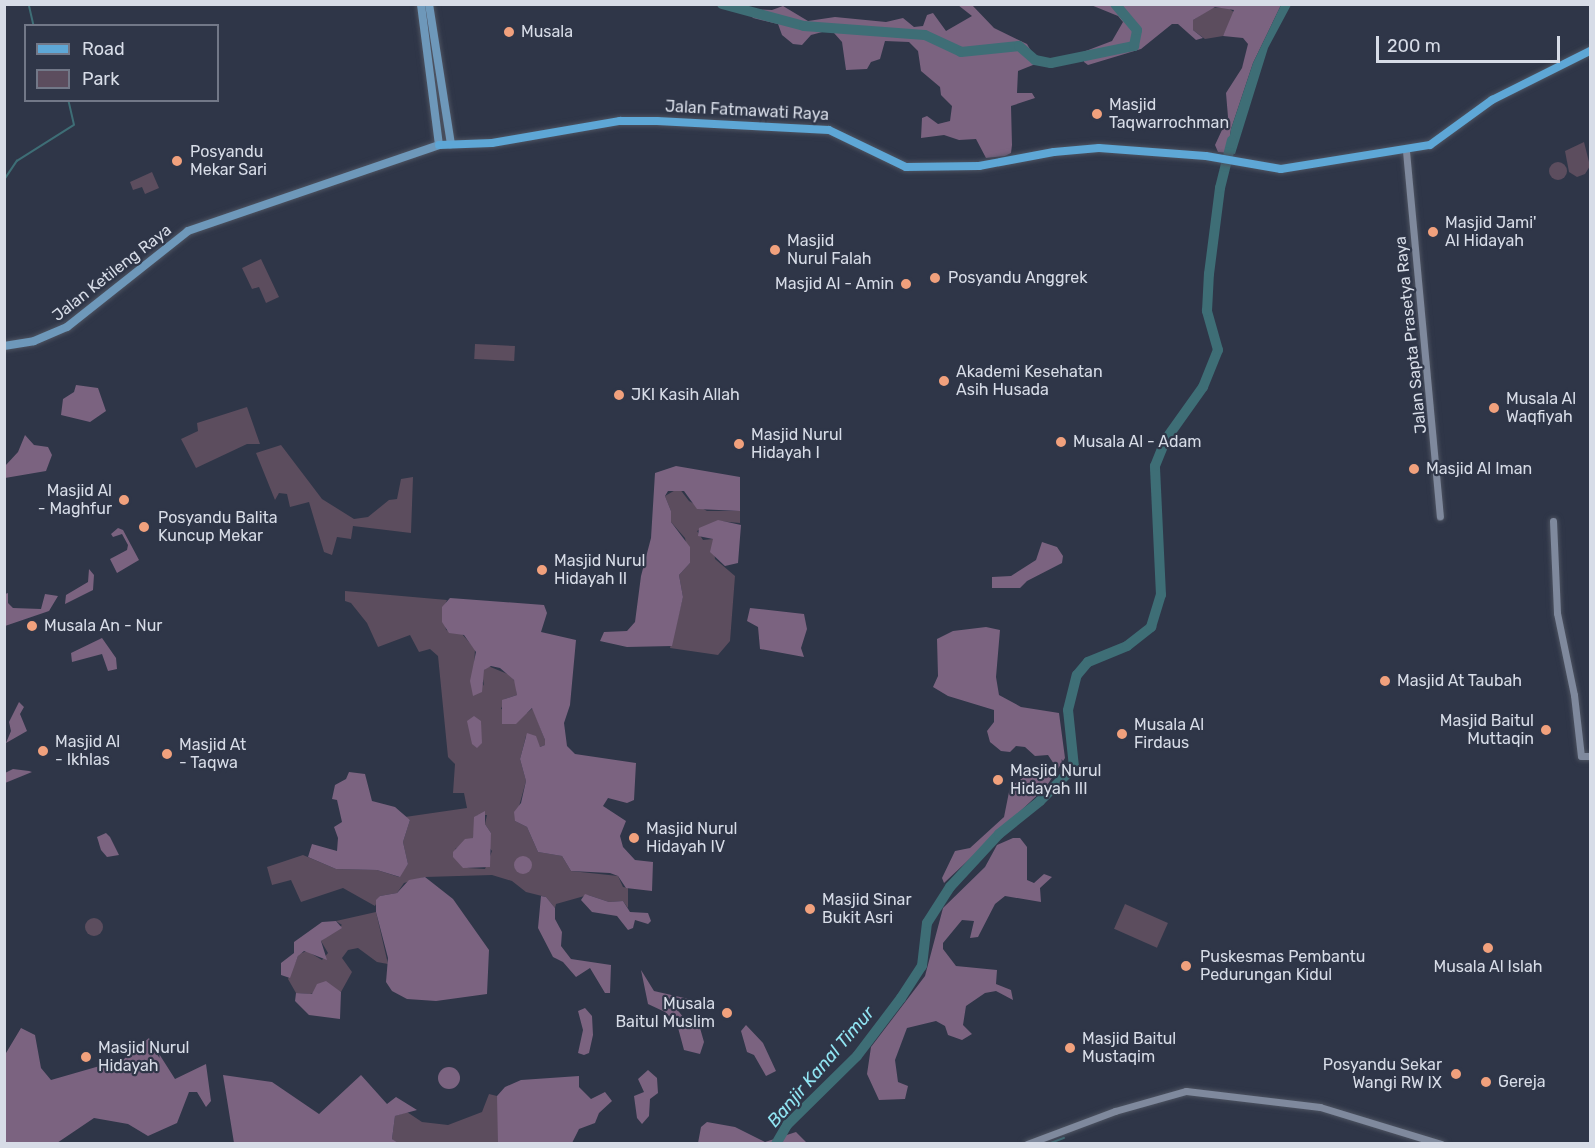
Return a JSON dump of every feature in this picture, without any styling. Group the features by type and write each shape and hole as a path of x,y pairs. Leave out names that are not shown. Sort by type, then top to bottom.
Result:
{"main road":[{"path":"421,4 428,24 437,82 451,144"},
{"path":"428,24 429,4"},
{"name":"Jalan Fatmawati Raya","path":"439,145 492,143 620,121 829,130 897,165 917,168 980,166 1076,149 1125,148 1206,156 1281,169 1406,151 1438,141 1492,100 1590,51"},
{"path":"437,82 439,145"},
{"name":"Jalan Ketileng Raya","path":"4,346 34,341 67,327 188,231 439,145"}],"street":[{"name":"Jalan Sapta Prasetya Raya","path":"1406,151 1440,516"},
{"path":"1553,521 1557,608 1574,695 1581,756 1590,756"},
{"path":"1026,1143 1115,1111 1186,1091 1320,1107 1441,1143"}],"green space":[{"path":"1227,7 1235,13 1223,36 1205,39 1193,30 1193,20 1211,8"},
{"path":"1584,142 1590,166 1585,174 1577,177 1569,172 1565,151"},
{"path":"1558,162 1564,165 1567,171 1564,177 1558,180 1552,177 1549,171 1552,165"},
{"path":"152,172 159,188 145,194 142,187 133,190 130,182"},
{"path":"261,259 279,297 266,303 259,287 252,289 242,268"},
{"path":"475,344 515,346 514,361 474,359"},
{"path":"247,407 260,444 247,444 196,468 181,439 198,431 197,423"},
{"path":"281,445 322,499 354,519 368,517 389,500 397,499 401,479 413,477 411,533 353,526 351,539 337,537 332,555 324,552 309,502 290,507 287,494 279,493 275,500 256,453"},
{"path":"679,488 689,501 707,511 740,511 740,523 718,521 697,531 703,540 713,539 715,559 735,576 730,641 718,655 670,648 683,597 679,575 690,563 685,538 671,522 671,511 665,496"},
{"path":"345,591 447,600 443,609 446,630 462,634 475,649 474,669 484,686 482,672 488,666 510,675 516,683 517,695 505,699 501,709 527,713 533,708 545,740 545,745 540,747 526,736 520,759 526,781 515,821 527,827 538,852 562,856 571,871 618,876 623,887 628,888 628,908 623,901 609,902 588,895 556,904 555,908 546,897 526,892 512,881 492,875 425,877 404,883 397,893 380,896 375,906 343,888 301,902 291,880 272,885 267,867 303,855 336,869 377,870 399,877 408,864 403,842 410,820 405,817 467,808 464,793 453,793 455,764 448,757 438,656 430,649 419,652 410,635 378,647 367,623 351,603 345,601","holes":["477,815 487,815 485,824 491,833 488,846 492,851 485,869 468,868 455,849 473,838"]},
{"path":"1125,904 1168,923 1157,948 1114,929"},
{"path":"376,912 388,964 377,962 358,948 348,950 342,958 352,972 341,992 331,988 310,994 296,993 288,979 299,954 307,951 322,960 328,953 321,941 342,925 336,921"},
{"path":"94,918 100,921 103,927 100,933 94,936 88,933 85,927 88,921"},
{"path":"489,1094 497,1096 499,1102 498,1143 398,1144 392,1139 395,1116 407,1112 422,1122 448,1125 482,1112"}],"shaded area":[{"path":"958,5 972,5 994,28 1027,44 1038,63 1018,71 1017,93 1032,93 1035,98 1011,106 1012,145 1011,153 1005,156 986,158 976,139 959,140 944,135 921,138 922,118 927,116 938,124 950,121 952,106 941,95 940,87 921,71 918,51 909,42 885,41 880,59 871,62 867,69 846,70 842,42 834,33 826,31 811,35 802,45 793,44 782,35 778,24 753,18 747,9 772,10 783,6 808,21 835,17 886,22 903,18 914,27 923,26 927,15 933,13 946,31 972,16"},
{"path":"1091,5 1281,5 1253,63 1231,129 1227,153 1218,152 1215,145 1228,117 1226,93 1242,68 1248,44 1243,38 1223,36 1234,10 1215,7 1193,20 1193,30 1203,38 1196,40 1178,24 1172,24 1141,49 1088,65 1084,62 1083,52 1112,41 1123,22 1118,16"},
{"path":"1281,5 1291,5 1268,48 1235,154 1227,153 1231,129 1253,63"},
{"path":"76,385 98,388 106,411 90,422 61,415 63,399 74,392"},
{"path":"25,435 34,445 48,447 52,455 46,471 5,478 5,466 18,452"},
{"path":"676,466 740,477 740,511 697,509 684,491 668,491 665,496 671,511 671,522 690,547 690,563 679,575 683,597 672,646 627,647 600,641 604,632 627,631 635,622 641,576 651,538 655,473"},
{"path":"718,520 741,525 738,563 725,566 710,552 713,539 698,536 699,528"},
{"path":"118,528 123,530 139,560 117,573 110,559 127,550 128,545 122,534 113,537 111,534"},
{"path":"1042,542 1057,547 1063,556 1062,563 1027,581 1020,588 992,588 992,577 1011,576 1036,560"},
{"path":"89,569 94,575 93,590 65,604 66,595 88,582"},
{"path":"8,593 8,603 13,608 41,609 45,594 58,596 49,611 5,626 5,594"},
{"path":"450,598 544,605 547,613 541,632 576,640 570,705 564,723 567,746 575,754 636,763 634,800 627,803 608,798 603,806 626,821 620,836 623,847 635,860 653,862 652,891 626,888 618,876 610,873 571,871 562,856 538,852 527,827 515,821 514,812 521,803 526,781 520,759 527,733 536,736 540,747 545,745 545,740 532,708 516,724 502,724 502,700 517,695 514,680 500,668 491,666 484,670 482,692 473,696 470,681 476,652 464,635 449,633 442,622 442,607"},
{"path":"750,608 804,614 807,629 801,648 804,657 760,649 758,627 747,621"},
{"path":"986,627 1000,630 996,677 999,695 1021,707 1059,713 1065,758 1046,787 944,883 942,878 955,851 970,848 1004,817 1010,787 1034,770 1050,770 1054,764 1048,755 1035,756 1025,747 1016,746 1010,752 1001,751 990,742 987,731 994,722 994,710 948,696 933,687 938,676 937,639 953,631"},
{"path":"102,638 116,658 117,669 108,671 102,654 72,662 71,653"},
{"path":"19,702 24,707 20,714 27,731 6,743 11,731 9,722"},
{"path":"474,716 481,721 482,743 477,748 472,744 467,721"},
{"path":"13,769 32,772 5,783 5,773"},
{"path":"349,772 365,774 372,801 395,807 410,820 403,842 408,864 400,877 377,870 336,869 308,857 312,844 337,851 338,838 334,827 342,822 337,800 332,799 335,785 346,779"},
{"path":"485,811 485,824 491,833 490,867 463,868 453,857 453,852 465,839 473,838 474,817"},
{"path":"106,833 119,855 107,857 101,850 97,837"},
{"path":"1013,838 1020,838 1027,847 1027,880 1034,883 1044,874 1052,877 1040,888 1041,902 1005,896 995,904 978,937 970,938 974,921 962,920 943,943 943,949 956,966 997,970 996,984 1011,990 1013,1000 996,991 985,993 966,1006 963,1025 972,1034 962,1040 948,1035 945,1026 936,1021 907,1028 895,1060 898,1082 908,1086 905,1099 879,1100 867,1074 871,1047 925,976 943,908 985,867 997,845"},
{"path":"523,856 529,859 532,865 529,871 523,874 517,871 514,865 517,859"},
{"path":"425,877 453,899 489,950 487,994 436,1001 407,999 392,991 386,982 388,958 376,912 376,900 380,896 397,893 409,880"},
{"path":"585,894 609,902 623,901 630,912 648,913 651,921 648,924 635,920 633,928 628,930 617,916 592,912 581,900"},
{"path":"541,896 546,897 555,908 555,919 562,932 561,946 571,959 611,965 610,993 605,993 590,968 576,977 563,962 553,957 538,928"},
{"path":"336,921 342,928 321,941 327,960 304,951 298,956 290,978 281,975 281,963 294,953 294,942 322,922"},
{"path":"641,970 654,991 706,1003 702,1009 676,1008 687,1022 700,1028 704,1042 700,1054 684,1050 677,1024 665,1012 648,1004"},
{"path":"326,981 341,992 340,1019 309,1015 295,1001 296,993 312,994 317,984"},
{"path":"585,1008 592,1016 593,1035 589,1053 584,1055 578,1053 583,1030 578,1011"},
{"path":"746,1025 763,1043 776,1071 766,1076 754,1055 747,1052 741,1031"},
{"path":"21,1028 35,1035 41,1068 51,1080 124,1059 149,1038 175,1079 206,1064 211,1101 206,1107 197,1092 189,1092 177,1123 148,1136 128,1124 94,1118 57,1143 5,1143 6,1053"},
{"path":"449,1067 457,1070 460,1078 457,1086 449,1089 441,1086 438,1078 441,1070"},
{"path":"648,1070 657,1078 658,1093 650,1099 649,1116 642,1124 637,1118 634,1096 644,1092 638,1079"},
{"path":"223,1075 272,1082 319,1114 361,1075 387,1104 396,1097 417,1110 395,1116 392,1139 398,1143 234,1143"},
{"path":"579,1076 579,1087 591,1099 605,1092 612,1101 599,1113 595,1123 579,1129 572,1143 498,1143 497,1096 505,1087 521,1080"},
{"path":"707,1122 735,1127 765,1142 796,1132 807,1143 698,1143 701,1127"}],"waterway":[{"path":"29,4 34,24"},
{"path":"722,4 804,26 925,35 961,52 1019,46 1035,60 1051,63 1134,46 1137,30 1115,4"},
{"path":"4,180 17,161 74,125 68,102"},
{"name":"Banjir Kanal Timur","path":"776,1144 787,1125 857,1056 901,998 922,966 927,923 950,887 999,834 1040,801 1074,767 1068,710 1077,675 1088,662 1127,646 1151,627 1161,595 1155,466 1166,439 1203,387 1218,350 1207,311 1209,274 1220,188 1232,140"},
{"path":"1048,1144 1064,1138"}],"place":[{"name":"Musala","path":"509,32"},
{"name":"Masjid Taqwarrochman","path":"1097,114"},
{"name":"Posyandu Mekar Sari","path":"177,161"},
{"name":"Masjid Jami' Al Hidayah","path":"1433,232"},
{"name":"Masjid Nurul Falah","path":"775,250"},
{"name":"Posyandu Anggrek","path":"935,278"},
{"name":"Masjid Al - Amin","path":"906,284"},
{"name":"Akademi Kesehatan Asih Husada","path":"944,381"},
{"name":"JKI Kasih Allah","path":"619,395"},
{"name":"Musala Al Waqfiyah","path":"1494,408"},
{"name":"Musala Al - Adam","path":"1061,442"},
{"name":"Masjid Nurul Hidayah I","path":"739,444"},
{"name":"Masjid Al Iman","path":"1414,469"},
{"name":"Masjid Al - Maghfur","path":"124,500"},
{"name":"Posyandu Balita Kuncup Mekar","path":"144,527"},
{"name":"Masjid Nurul Hidayah II","path":"542,570"},
{"name":"Musala An - Nur","path":"32,626"},
{"name":"Masjid At Taubah","path":"1385,681"},
{"name":"Masjid Baitul Muttaqin","path":"1546,730"},
{"name":"Musala Al Firdaus","path":"1122,734"},
{"name":"Masjid Al - Ikhlas","path":"43,751"},
{"name":"Masjid At - Taqwa","path":"167,754"},
{"name":"Masjid Nurul Hidayah III","path":"998,780"},
{"name":"Masjid Nurul Hidayah IV","path":"634,838"},
{"name":"Masjid Sinar Bukit Asri","path":"810,909"},
{"name":"Musala Al Islah","path":"1488,948"},
{"name":"Puskesmas Pembantu Pedurungan Kidul","path":"1186,966"},
{"name":"Musala Baitul Muslim","path":"727,1013"},
{"name":"Masjid Baitul Mustaqim","path":"1070,1048"},
{"name":"Masjid Nurul Hidayah","path":"86,1057"},
{"name":"Posyandu Sekar Wangi RW IX","path":"1456,1074"},
{"name":"Gereja","path":"1486,1082"}]}
